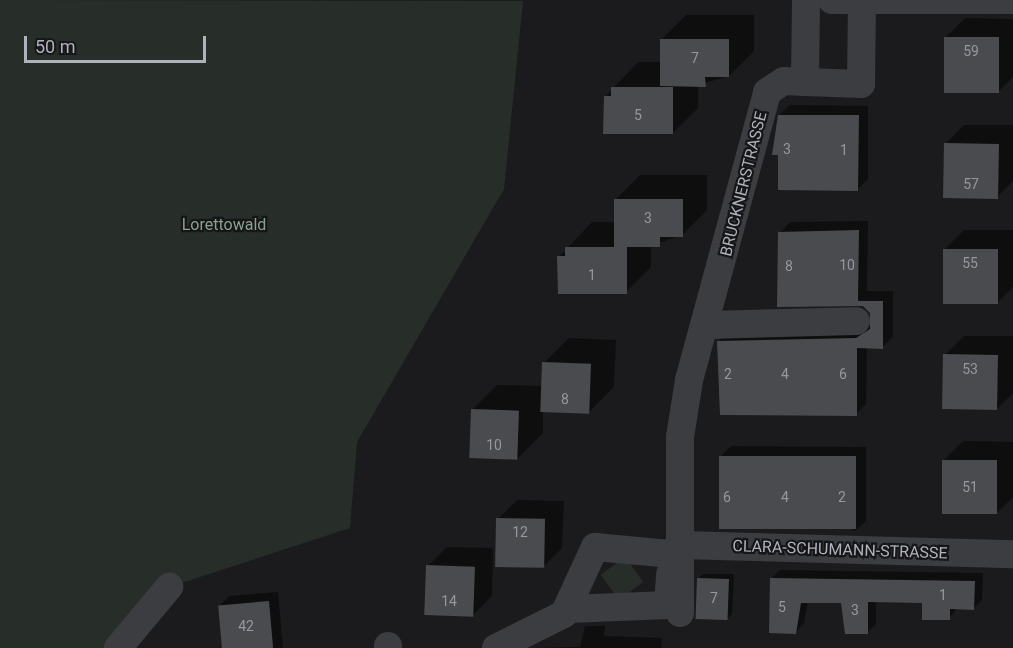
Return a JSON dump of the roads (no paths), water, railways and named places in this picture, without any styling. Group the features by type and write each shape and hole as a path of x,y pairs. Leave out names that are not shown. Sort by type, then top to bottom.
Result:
{"street":[{"path":"805,82 806,0"},
{"path":"832,0 862,2 1013,0"},
{"name":"BRUCKNERSTRASSE","path":"680,614 676,549 680,437 689,380 708,325 767,92 784,81 861,84 862,2"},
{"path":"708,325 856,321"},
{"name":"CLARA-SCHUMANN-STRASSE","path":"568,609 595,547 1013,554"},
{"path":"496,648 568,609 668,605 676,549"},
{"path":"118,648 169,587"}],"park label":[{"name":"Lorettowald","path":"224,225"}]}
